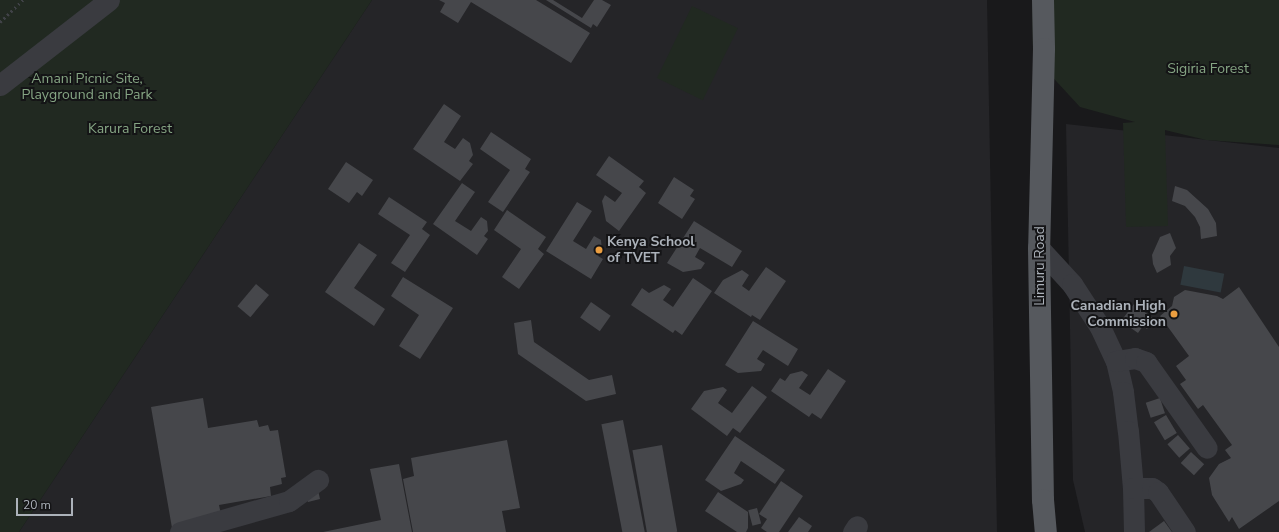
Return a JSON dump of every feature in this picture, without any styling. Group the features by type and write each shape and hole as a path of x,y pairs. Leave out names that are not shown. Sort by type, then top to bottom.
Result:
{"main road":[{"path":"1039,0 1034,42 1029,266 1031,423 1043,500"},
{"name":"Limuru Road","path":"1043,0 1044,49 1039,248 1043,500 1046,532"}],"street":[{"path":"0,85 109,0"},
{"path":"1039,248 1072,284 1100,327 1116,361 1124,400 1133,488 1134,532"},
{"path":"1116,361 1135,358 1146,362 1207,448"},
{"path":"180,532 289,501 318,480"},
{"path":"1133,488 1152,488 1158,492 1185,532"}],"path":[{"path":"0,22 23,0"}],"shaded area":[{"name":"Kenya School of TVET","path":"372,0 987,0 997,532 19,532"},
{"name":"Canadian High Commission","path":"1066,124 1279,148 1279,532 1085,532 1073,480"},
{"path":"1184,266 1224,274 1221,292 1180,285"}],"green space":[{"name":"Karura Forest","path":"0,0 372,0 19,532 0,532"},
{"name":"Sigiria Forest","path":"1032,0 1279,0 1279,145 1206,140 1165,130 1168,226 1126,227 1123,123 1135,122 1080,107 1033,56"},
{"path":"692,6 738,28 703,100 657,78"}],"building":[{"path":"439,0 536,0 590,33 571,63 471,2 458,23 440,12 445,3"},
{"path":"546,0 553,0 582,18 594,0 602,0 611,5 597,27 593,24 591,28"},
{"path":"444,104 461,116 444,142 455,149 463,138 470,143 473,155 469,161 473,164 460,181 413,149"},
{"path":"491,132 531,159 525,169 530,172 503,212 488,202 510,170 480,149"},
{"path":"609,156 644,181 639,187 646,193 619,231 606,221 602,201 605,195 615,202 622,193 596,175"},
{"path":"346,162 373,180 362,196 357,192 349,203 328,189"},
{"path":"674,177 694,190 690,196 695,199 682,219 658,203"},
{"path":"462,183 475,192 455,221 471,231 481,217 487,221 488,231 484,236 488,239 477,255 433,224"},
{"path":"1175,186 1187,190 1208,209 1216,223 1217,236 1201,239 1200,227 1195,217 1185,206 1172,201"},
{"path":"389,197 427,222 422,229 430,235 405,272 391,263 410,235 378,214"},
{"path":"577,202 592,211 573,241 586,249 594,236 601,240 602,251 598,256 603,259 591,279 546,251"},
{"path":"507,210 546,237 538,249 544,254 519,289 502,277 521,249 494,230"},
{"path":"694,221 742,251 732,267 700,248 695,257 705,263 701,269 683,272 667,263"},
{"path":"1170,233 1176,248 1170,256 1171,265 1157,273 1153,264 1152,255 1160,237"},
{"path":"359,243 377,255 354,288 385,309 374,326 325,292"},
{"path":"766,267 786,281 760,320 752,315 751,317 714,293 723,280 742,270 749,275 742,286 749,291"},
{"path":"403,277 453,308 420,359 399,346 419,315 391,296"},
{"path":"693,278 712,291 682,335 675,330 673,333 631,305 642,288 649,293 664,285 671,289 663,300 673,307"},
{"path":"256,284 269,295 250,317 237,306"},
{"path":"1239,287 1279,347 1279,501 1239,529 1232,517 1229,522 1212,495 1209,478 1219,464 1231,458 1225,450 1232,445 1203,405 1198,409 1180,384 1186,380 1176,366 1189,356 1160,316 1172,306 1174,297 1185,290 1217,296 1223,299"},
{"path":"591,302 611,316 600,331 580,318"},
{"path":"1134,304 1154,319 1147,329 1143,326 1138,333 1121,321"},
{"path":"531,320 534,342 589,380 612,375 616,394 586,401 518,354 514,323"},
{"path":"753,321 798,349 788,366 763,350 757,359 765,364 761,371 738,373 725,365"},
{"path":"828,369 846,381 821,419 812,413 809,417 771,391 780,378 785,381 790,374 802,371 808,375 799,388 810,395"},
{"path":"752,386 767,397 740,433 733,428 727,436 691,409 704,391 723,387 727,390 718,403 732,413"},
{"path":"203,398 208,428 257,420 259,427 268,425 270,431 278,430 286,477 281,478 282,484 270,487 271,496 219,505 222,519 172,528 151,407"},
{"path":"1160,398 1165,413 1151,418 1146,403"},
{"path":"1166,415 1177,433 1165,440 1154,422"},
{"path":"623,420 645,532 622,532 601,424"},
{"path":"1178,435 1190,449 1179,458 1167,444"},
{"path":"735,436 785,470 775,484 741,461 734,473 744,480 741,484 721,491 705,480"},
{"path":"507,440 520,508 502,511 506,532 413,532 403,479 414,476 411,458"},
{"path":"662,445 677,532 647,532 632,450"},
{"path":"1191,452 1204,464 1194,475 1181,463"},
{"path":"399,464 412,532 323,532 381,520 370,469"},
{"path":"781,481 803,496 779,532 767,532 761,528 767,519 759,514"},
{"path":"318,490 320,499 308,502 305,494"},
{"path":"718,492 748,512 748,528 746,532 737,532 705,511"},
{"path":"757,508 761,523 752,526 748,510"},
{"path":"799,517 812,526 808,532 788,532"},
{"path":"1164,521 1172,532 1149,532"}],"place":[{"name":"Kenya School of TVET","path":"599,250"},
{"name":"Canadian High Commission","path":"1174,314"}],"park label":[{"name":"Amani Picnic Site, Playground and Park","path":"87,88"}]}
